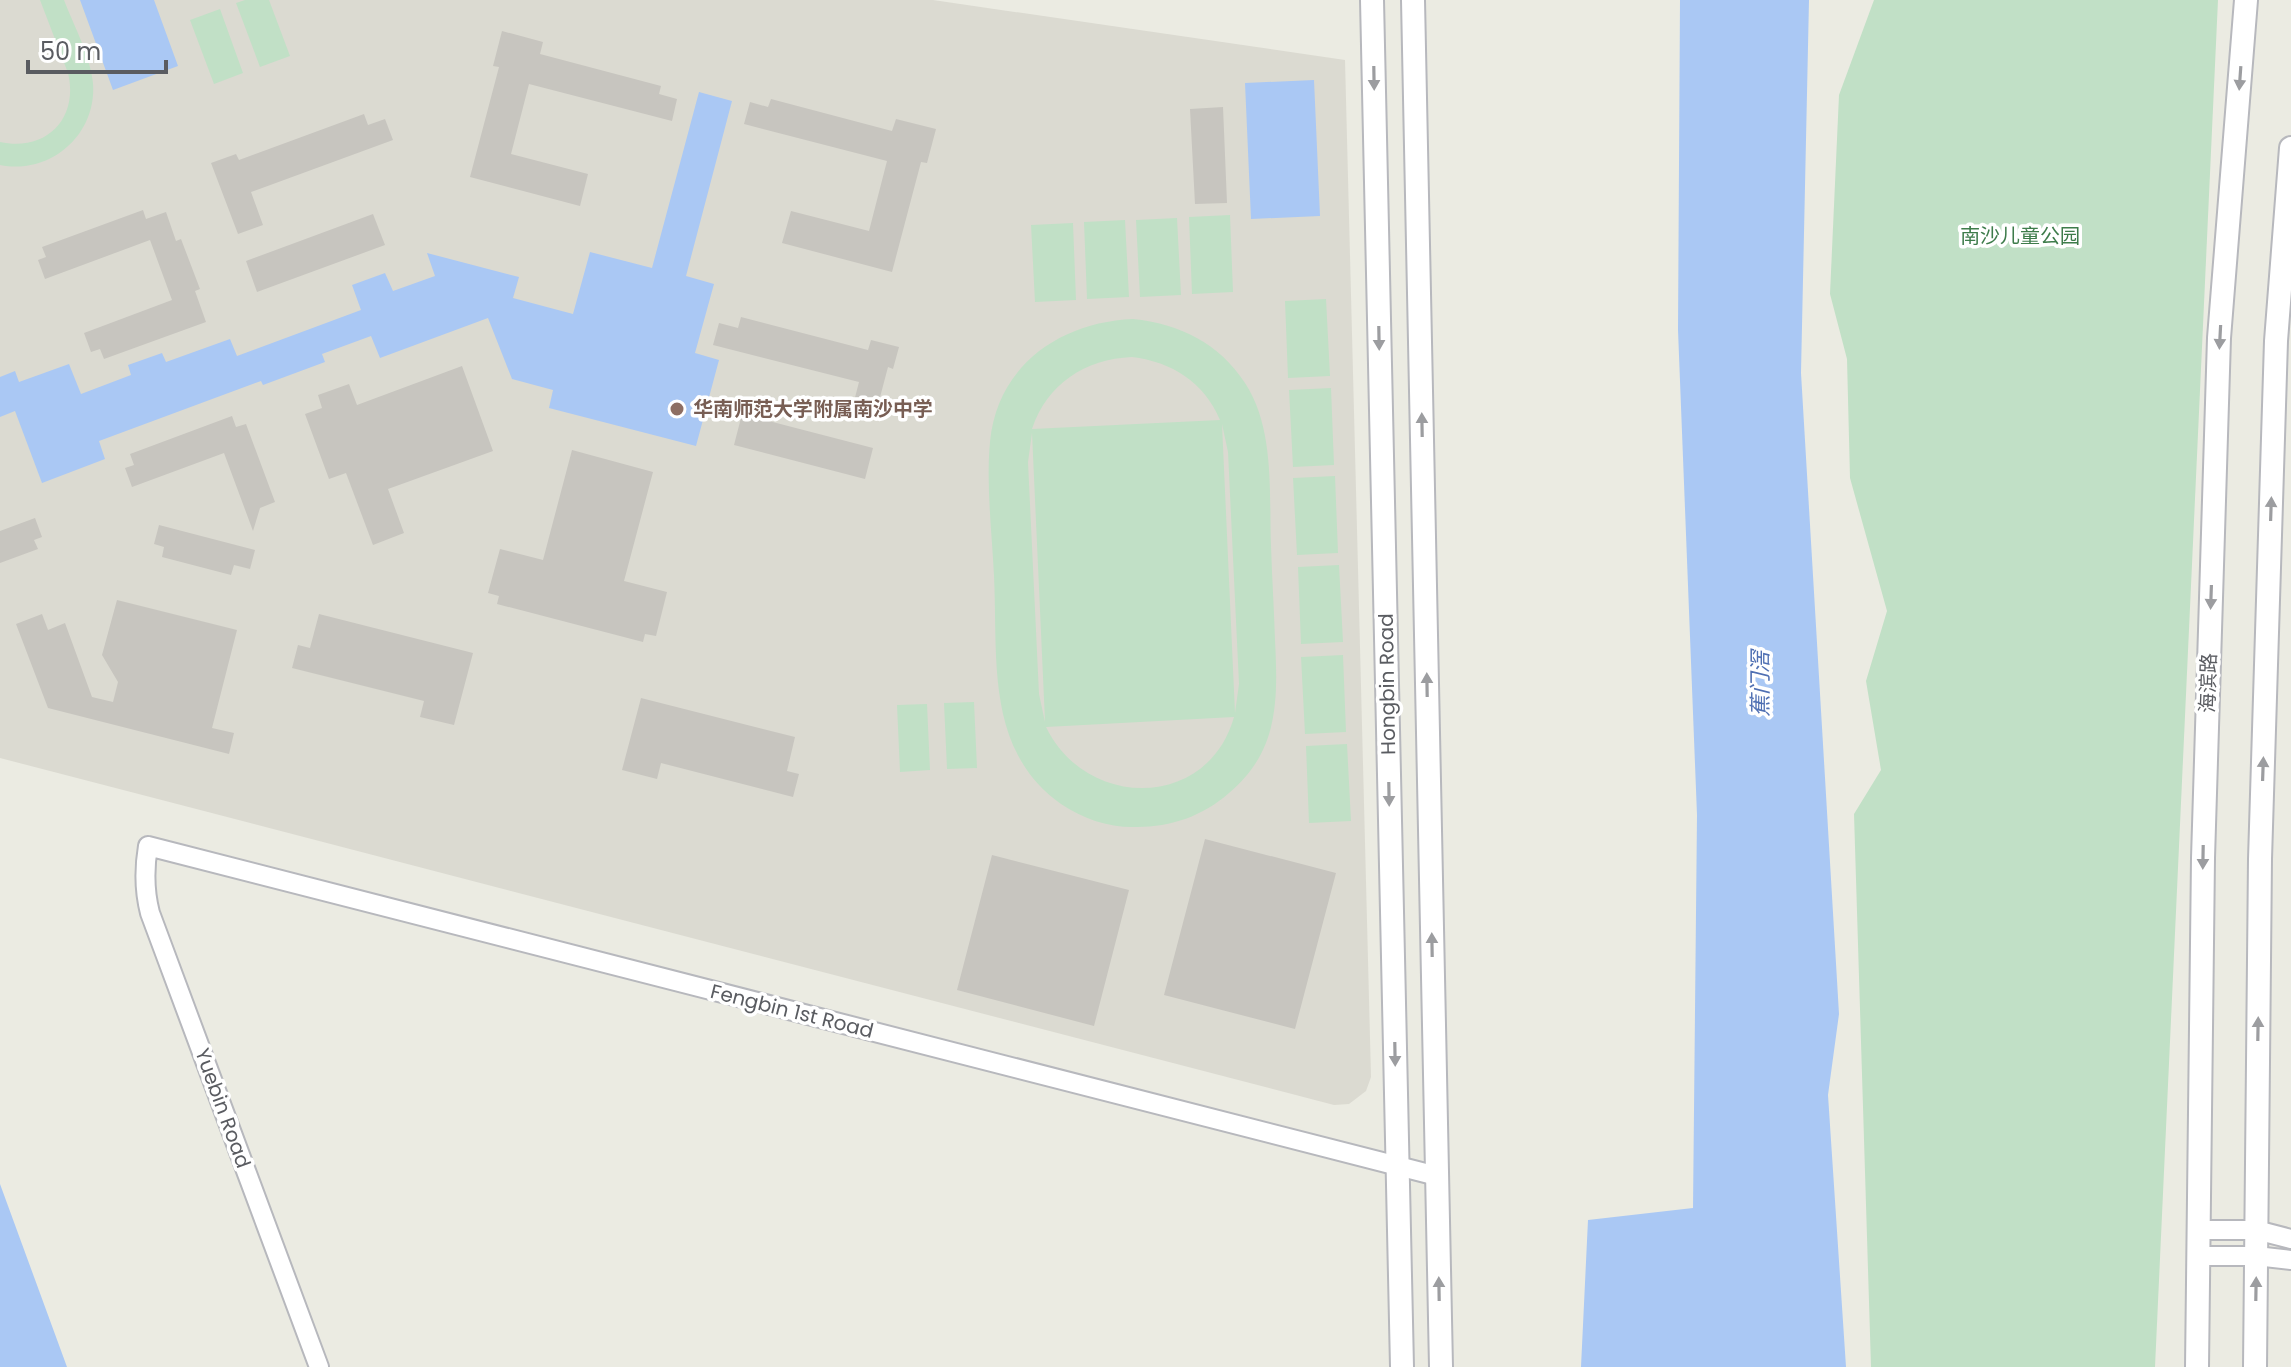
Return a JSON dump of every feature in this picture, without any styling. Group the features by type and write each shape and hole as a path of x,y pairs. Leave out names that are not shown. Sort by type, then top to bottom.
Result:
{"street":[{"name":"Hongbin Road","path":"1372,0 1402,1367"},
{"name":"Hongbin Road","path":"1413,0 1441,1367"},
{"name":"海滨路","path":"2197,1367 2203,858 2219,354 2246,0"},
{"path":"2255,1367 2260,859 2276,341 2291,148"},
{"name":"Fengbin 1st Road","path":"148,846 1437,1176"},
{"name":"Yuebin Road","path":"148,846 144,869 150,913 319,1367"},
{"path":"2199,1230 2256,1230 2291,1239"},
{"path":"2198,1256 2256,1256 2291,1260"}],"shaded area":[{"name":"华南师范大学附属南沙中学","path":"0,0 933,0 1345,60 1371,1077 1366,1091 1349,1104 1334,1105 0,758"}],"green space":[{"path":"40,0 64,0 89,62 93,83 92,102 79,134 67,147 36,164 0,165 0,142 17,144 45,137 63,118 68,105 68,73"},
{"path":"269,0 290,56 260,67 236,3"},
{"name":"南沙儿童公园","path":"1874,0 2218,0 2155,1367 1871,1367 1854,814 1881,770 1866,681 1887,611 1850,478 1847,359 1830,294 1839,95"},
{"path":"220,9 243,73 214,84 190,20"},
{"path":"1230,215 1233,292 1192,294 1189,217"},
{"path":"1177,218 1181,295 1140,297 1136,220"},
{"path":"1125,220 1129,297 1087,299 1084,222"},
{"path":"1073,223 1076,300 1035,302 1031,225"},
{"path":"1326,299 1330,376 1288,378 1285,301"},
{"path":"1133,319 1167,325 1211,346 1235,369 1255,401 1266,441 1268,462 1276,683 1272,723 1266,742 1258,760 1245,777 1219,801 1186,819 1150,826 1117,826 1088,818 1061,804 1036,782 1019,757 1007,730 997,670 989,475 995,415 1005,391 1019,370 1037,353 1058,339 1106,322","holes":["1132,357 1173,369 1196,385 1220,420 1032,429 1047,399 1058,387 1084,369","1222,424 1228,452 1239,684 1235,713","1032,433 1045,722 1039,694 1028,462","1234,717 1220,748 1199,769 1174,783 1145,788 1116,785 1089,774 1064,754 1046,727"]},
{"path":"1331,388 1334,465 1293,467 1289,390"},
{"path":"1335,476 1338,553 1297,555 1293,478"},
{"path":"1339,565 1343,642 1301,644 1298,567"},
{"path":"1343,655 1346,732 1305,734 1301,657"},
{"path":"974,702 977,768 947,769 944,703"},
{"path":"927,704 930,770 900,772 897,705"},
{"path":"1347,744 1351,821 1309,823 1306,746"}],"water":[{"path":"80,0 154,0 178,66 113,90"},
{"name":"蕉门滘","path":"1680,0 1809,0 1801,373 1839,1014 1828,1095 1846,1367 1581,1367 1588,1220 1693,1208 1697,815 1678,330"},
{"path":"1314,80 1320,216 1251,219 1245,83"},
{"path":"699,92 732,101 686,276 714,284 695,353 719,360 696,446 549,408 553,390 512,379 488,318 380,358 371,336 322,354 325,362 263,385 261,381 99,441 105,459 42,483 15,411 0,417 0,377 15,371 19,382 69,364 81,394 131,375 128,365 162,353 166,362 230,339 237,356 361,310 352,285 385,273 393,291 435,276 427,253 519,277 513,298 573,314 590,252 652,268"},
{"path":"0,1184 67,1367 0,1367"}],"building":[{"path":"502,31 543,42 540,54 661,86 659,94 677,99 672,121 529,84 511,154 588,174 580,206 470,177 499,67 493,66"},
{"path":"771,99 892,131 896,119 936,129 927,163 921,162 892,272 782,243 791,211 869,231 887,161 744,124 750,102 768,107"},
{"path":"1223,107 1227,203 1195,204 1190,109"},
{"path":"364,114 368,125 385,119 393,140 251,192 263,225 238,234 211,163 236,154 239,160"},
{"path":"143,210 146,219 166,212 176,241 181,239 200,289 195,291 206,322 104,359 100,349 91,352 84,333 172,300 150,240 45,279 38,260 46,257 42,247"},
{"path":"373,214 385,245 257,292 246,261"},
{"path":"741,317 868,350 871,340 899,347 893,369 888,367 874,420 851,413 859,382 713,345 719,323 738,328"},
{"path":"462,366 493,451 388,489 404,533 373,545 346,473 329,479 305,414 322,408 318,395 349,384 357,405"},
{"path":"742,414 873,448 865,479 734,445"},
{"path":"232,416 236,427 246,424 275,502 260,508 253,531 224,453 132,487 125,468 134,465 130,454"},
{"path":"572,450 653,472 624,581 667,592 656,636 645,634 643,642 497,604 499,596 488,593 500,549 543,560"},
{"path":"35,518 42,537 34,540 38,549 0,563 0,531"},
{"path":"159,525 255,550 250,569 234,565 231,575 162,557 164,547 154,544"},
{"path":"117,600 237,630 212,728 234,733 229,754 48,708 16,624 42,614 48,630 65,623 92,697 113,702 118,682 102,655"},
{"path":"319,614 473,653 454,725 420,717 424,701 292,668 298,645 310,648"},
{"path":"641,698 795,737 787,771 799,774 793,797 661,763 657,779 622,770"},
{"path":"1205,839 1336,873 1295,1029 1164,995"},
{"path":"992,855 1129,890 1094,1026 957,990"}],"place":[{"name":"华南师范大学附属南沙中学","path":"677,409"}]}
